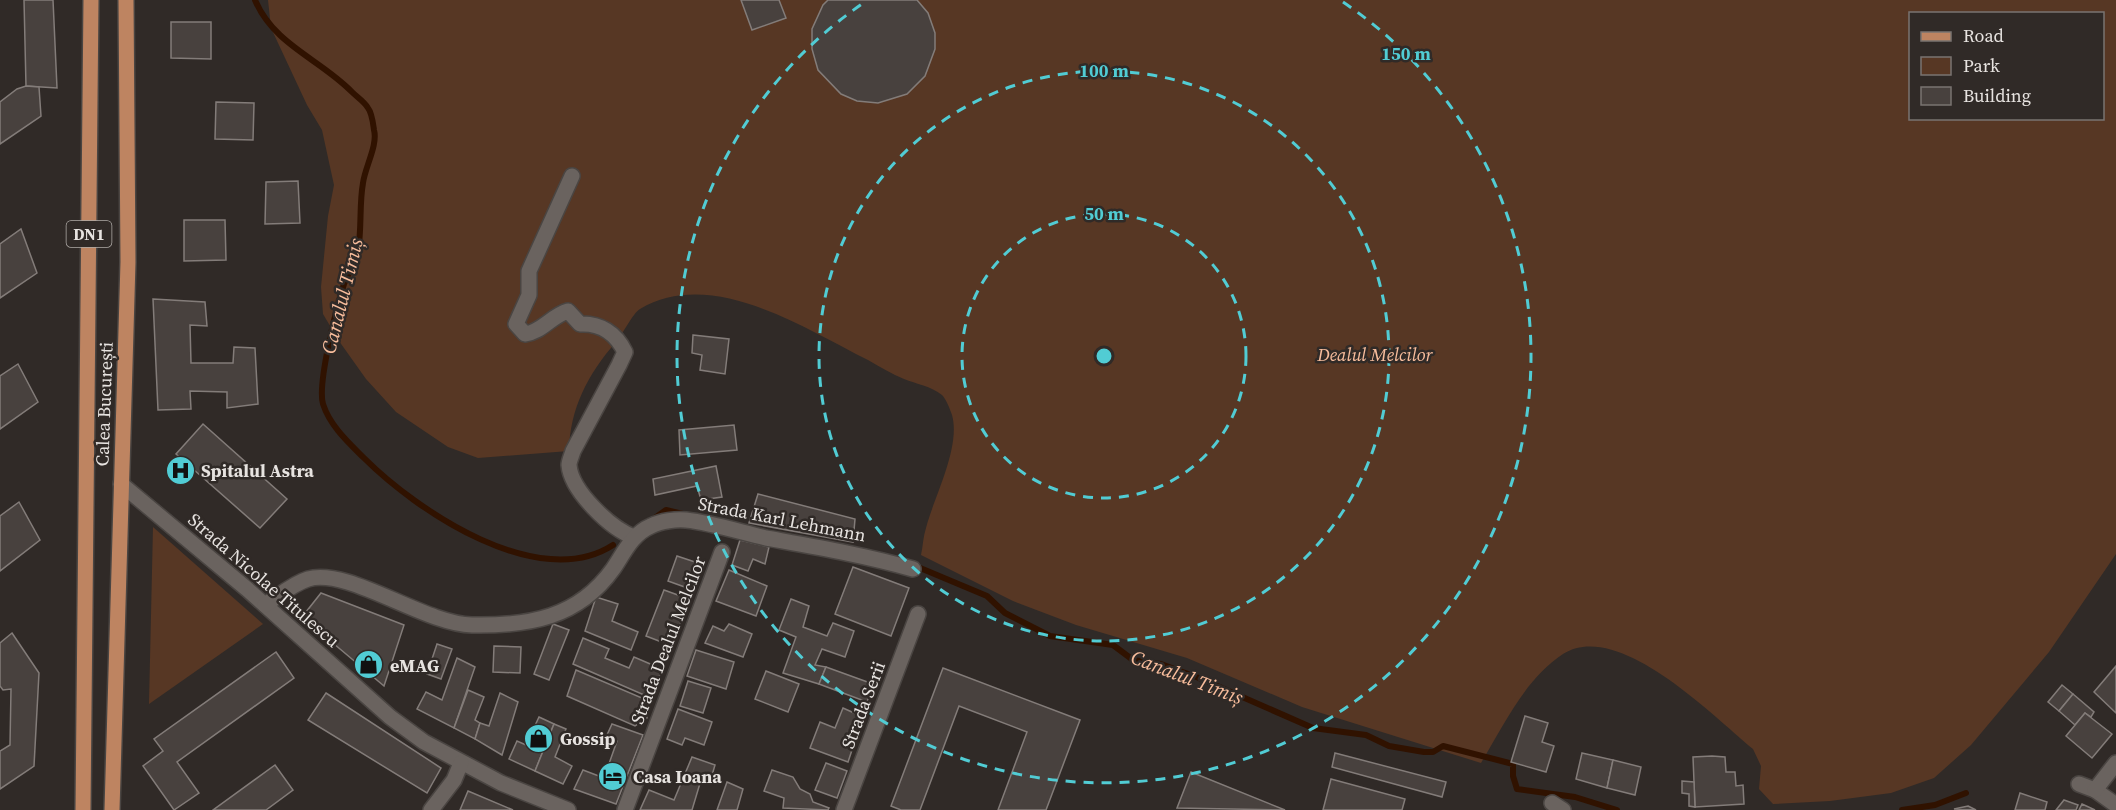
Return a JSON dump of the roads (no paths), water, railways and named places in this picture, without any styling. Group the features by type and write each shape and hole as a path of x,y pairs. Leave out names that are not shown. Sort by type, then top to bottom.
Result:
{"main road":[{"name":"Calea București","path":"83,810 91,0"},
{"name":"Calea București","path":"112,810 128,262 126,0"}],"street":[{"path":"572,176 529,271 529,294 516,324 525,334 535,332 558,314 568,311 580,324 594,323 610,332 622,346 625,352 573,451 569,465 585,498 621,532 634,537"},
{"name":"Strada Nicolae Titulescu","path":"121,484 265,605 390,717 424,742 461,763 568,810"},
{"name":"Strada Karl Lehmann","path":"265,605 292,586 321,577 338,579 429,615 469,625 509,624 550,617 573,608 594,590 608,576 634,537 651,525 685,519 766,538 858,553 913,568"},
{"name":"Strada Dealul Melcilor","path":"625,810 722,552"},
{"name":"Strada Serii","path":"844,810 918,614"},
{"path":"431,810 454,780 461,763"},
{"path":"2095,790 2116,763"},
{"path":"2079,783 2095,790 2116,805"}],"waterway":[{"name":"Canalul Timiș","path":"255,0 263,16 274,29 339,80 365,104 373,121 375,136 363,183 358,251 344,284 325,363 322,394 323,404 330,420 346,440 387,479 415,501 481,539 516,553 550,559 583,557 613,545"},
{"name":"Canalul Timiș","path":"652,520 666,510 683,514"},
{"name":"Canalul Timiș","path":"913,565 987,596 1005,613 1050,636 1113,645 1133,660 1161,664 1199,678 1313,728 1366,735 1389,746 1424,752 1433,752 1443,746 1513,764 1513,776 1517,789 1575,797 1617,810"},
{"name":"Canalul Timiș","path":"1902,810 1935,805 1966,793"}],"place":[{"name":"Spitalul Astra","path":"180,470"},
{"name":"eMAG","path":"369,665"},
{"name":"Gossip","path":"539,738"},
{"name":"Casa Ioana","path":"612,776"}],"park label":[{"name":"Dealul Melcilor","path":"1375,354"}]}
